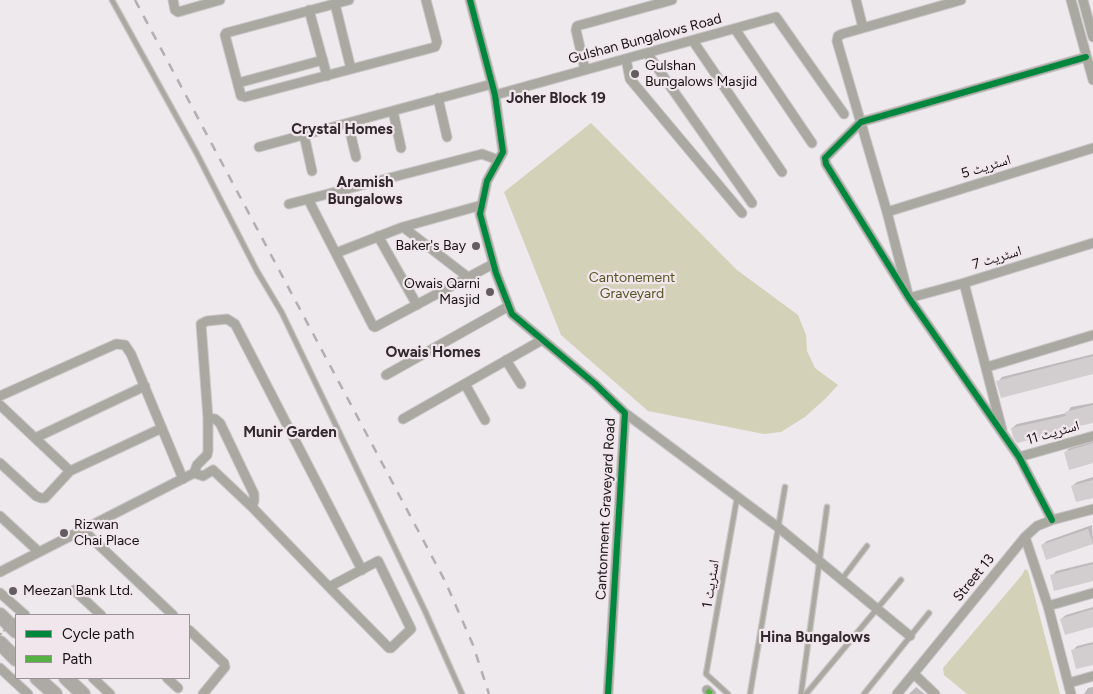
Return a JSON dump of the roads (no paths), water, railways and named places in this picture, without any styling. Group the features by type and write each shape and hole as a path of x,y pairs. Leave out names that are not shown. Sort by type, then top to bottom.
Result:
{"main road":[{"path":"0,616 15,630"},
{"path":"0,643 15,658"},
{"path":"38,679 55,694"},
{"path":"67,679 83,694"}],"street":[{"path":"172,0 178,12 220,0"},
{"path":"349,0 226,33 241,96 243,98 437,46 426,0"},
{"name":"Cantonment Graveyard Road","path":"470,0 492,84 502,152 487,181 480,214 493,264 512,314 595,384 625,413 608,694"},
{"path":"585,70 576,30 578,26 672,0"},
{"path":"856,0 863,28"},
{"path":"909,298 888,212 837,41 838,36 842,34 961,0"},
{"path":"1071,0 1093,80"},
{"path":"1083,0 1092,32"},
{"path":"335,4 352,69"},
{"path":"309,10 327,76"},
{"name":"Gulshan Bungalows Road","path":"494,95 776,17 844,114"},
{"path":"735,29 812,143"},
{"path":"693,41 782,172"},
{"path":"647,53 752,203"},
{"path":"1052,520 1019,457 909,298 826,164 825,158 861,122 1086,57"},
{"path":"626,59 630,79 742,213"},
{"path":"238,83 323,60"},
{"path":"259,147 492,84"},
{"path":"438,98 447,137"},
{"path":"393,111 401,148"},
{"path":"348,123 356,157"},
{"path":"304,134 312,171"},
{"name":"اسٹریٹ 5","path":"888,212 1093,148"},
{"path":"289,204 482,154 498,160"},
{"path":"308,199 373,326 378,327 493,264"},
{"path":"336,253 403,227 482,205"},
{"path":"403,227 469,278"},
{"path":"378,236 417,305"},
{"name":"اسٹریٹ 7","path":"909,298 1093,243"},
{"path":"964,283 1004,435"},
{"path":"386,375 509,306"},
{"path":"0,572 194,473 197,465 207,455 208,451 208,418 202,324 207,320 227,319 232,320 235,324 362,570"},
{"path":"987,367 1093,335"},
{"path":"403,419 542,340"},
{"path":"0,396 116,344 125,345 145,386 183,479"},
{"path":"506,360 521,384"},
{"path":"465,384 485,420"},
{"path":"35,438 145,386"},
{"path":"0,405 70,472"},
{"path":"625,413 779,528 910,636"},
{"path":"208,418 215,419 220,423 254,494 252,507"},
{"path":"0,464 36,496 45,498 70,472 162,428"},
{"name":"اسٹریٹ 11","path":"1019,457 1093,436"},
{"path":"194,473 202,476 213,470 252,507 329,587 389,648 410,631 411,628 381,564 378,562 329,587"},
{"name":"Street 13","path":"897,694 1025,537 1037,526 1093,509"},
{"path":"0,516 39,552"},
{"path":"83,530 167,613"},
{"path":"1025,537 1048,606 1072,694"},
{"path":"74,590 100,614"},
{"path":"0,592 24,614"},
{"path":"1048,606 1093,593"},
{"path":"190,631 224,663 225,667 207,693"},
{"path":"0,668 28,694"},
{"path":"914,674 936,694"},
{"path":"1069,683 1093,676"},
{"path":"98,679 110,694"},
{"path":"168,679 178,688"}],"lane":[{"path":"112,0 200,161 257,271 282,313 425,611 462,694"},
{"path":"750,694 785,487"},
{"name":"اسٹریٹ 1","path":"728,694 706,674 737,497"},
{"path":"801,694 827,508"},
{"path":"842,579 867,546"},
{"path":"806,694 901,580"},
{"path":"864,694 929,613"}],"railway":[{"path":"135,0 445,581 473,645 489,694"}],"place":[{"name":"Gulshan Bungalows Masjid","path":"635,74"},
{"name":"Baker's Bay","path":"476,246"},
{"name":"Owais Qarni Masjid","path":"490,292"},
{"name":"Rizwan Chai Place","path":"64,533"},
{"name":"Meezan Bank Ltd.","path":"13,591"}],"district":[{"name":"Joher Block 19","path":"556,99"},
{"name":"Crystal Homes","path":"342,130"},
{"name":"Aramish Bungalows","path":"365,192"},
{"name":"Owais Homes","path":"433,353"},
{"name":"Munir Garden","path":"290,433"},
{"name":"Hina Bungalows","path":"815,638"}],"park label":[{"name":"Cantonement Graveyard","path":"632,286"}]}
